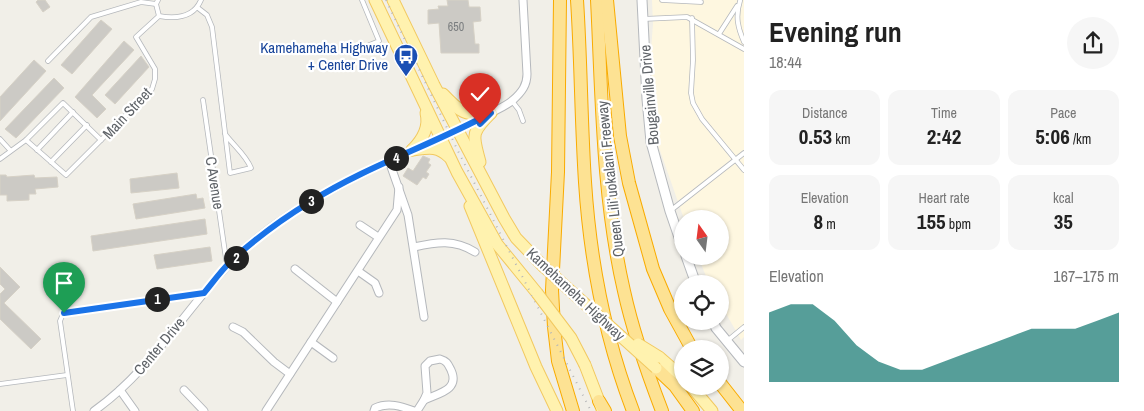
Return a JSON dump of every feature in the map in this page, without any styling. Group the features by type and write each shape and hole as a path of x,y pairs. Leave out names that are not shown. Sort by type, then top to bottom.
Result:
{"highway":[{"path":"560,0 558,153 552,290 558,361 573,411"},
{"name":"Queen Liliʻuokalani Freeway","path":"577,0 585,182 593,252 608,329 621,378 633,411"},
{"name":"Queen Liliʻuokalani Freeway","path":"597,0 606,162 617,257 633,326 662,411"},
{"path":"607,0 620,136 629,183 641,229 661,288 687,340"},
{"path":"641,229 666,293 692,340"},
{"path":"554,327 568,380 582,411"},
{"path":"658,362 693,411"},
{"path":"729,394 742,411"},
{"path":"721,395 732,411"}],"main road":[{"name":"Kamehameha Highway","path":"374,0 450,158 497,244 571,338 585,365 602,408"},
{"name":"Kamehameha Highway","path":"393,0 434,85 516,238 543,266 613,328 674,372"},
{"path":"434,85 455,107 465,113 474,115 491,113"},
{"path":"412,150 420,142 426,130 428,120 420,95"},
{"path":"483,178 474,142 475,130 491,113"},
{"path":"412,150 436,148 443,151 450,158"},
{"path":"458,172 511,309 557,411"},
{"path":"668,377 680,387 698,411"},
{"path":"699,395 712,411"}],"street":[{"name":"Center Drive","path":"94,411 120,390 146,364 227,266 256,240 311,201 412,150 458,131 512,102 521,93 527,82 523,0"},
{"name":"Bougainville Drive","path":"642,0 651,142 674,223"},
{"path":"389,162 408,215 424,316"},
{"path":"268,410 397,210 399,187"},
{"path":"360,225 378,238"},
{"path":"414,248 432,243 447,242 462,245 475,252"},
{"path":"295,269 337,302"},
{"path":"358,271 375,283 380,292"},
{"path":"233,327 243,332 274,362 290,374"},
{"path":"718,330 726,340"},
{"path":"311,342 333,358"},
{"path":"729,343 744,362"},
{"path":"374,411 375,408 381,405 397,405 415,411 427,393 425,366 431,361 444,360 454,377 452,385 424,400"},
{"path":"120,390 134,411"},
{"path":"184,390 204,411"}],"lane":[{"path":"48,61 91,17 141,2 157,2 159,16 172,18 192,12 198,8 201,0"},
{"path":"362,0 379,41 367,46"},
{"path":"662,0 701,2"},
{"path":"719,34 740,1"},
{"path":"740,1 737,12 738,29 744,42"},
{"name":"C Avenue","path":"198,8 207,15 212,27 225,134 230,173 252,168 247,157 237,149 225,134"},
{"name":"Main Street","path":"26,140 66,175 152,90 155,69 136,37 159,16"},
{"path":"692,18 693,60 691,93 693,103 702,119 744,170"},
{"path":"642,19 692,18 744,49"},
{"name":"C Avenue","path":"203,100 227,266"},
{"path":"512,102 519,110 523,121"},
{"path":"0,159 26,140 63,103 102,140"},
{"path":"37,150 72,112"},
{"path":"51,162 87,125"},
{"path":"0,139 10,150"},
{"path":"670,211 744,153"},
{"path":"73,411 60,321 62,315 68,312 204,293"},
{"path":"728,340 744,327"},
{"path":"0,384 67,375"}],"shaded area":[{"path":"652,0 744,0 744,337 741,340 729,319 729,275 705,275 702,265 729,265 729,210 681,210 657,142 649,76 653,24"}],"building":[{"path":"38,0 45,0 50,7 43,12 36,2"},
{"path":"447,0 468,0 469,7 480,7 481,21 473,22 475,44 479,44 479,53 441,53 439,23 428,24 428,10 439,9 438,6 448,6"},
{"path":"101,20 112,29 72,74 61,65"},
{"path":"124,41 134,50 92,95 106,109 97,118 75,97"},
{"path":"141,56 149,67 115,104 105,95"},
{"path":"34,60 46,71 0,121 0,97"},
{"path":"54,78 64,88 16,138 5,129"},
{"path":"423,156 430,159 428,163 431,165 426,172 429,174 426,179 423,177 417,185 403,176 408,168 413,171"},
{"path":"177,173 179,188 131,193 130,179"},
{"path":"0,175 6,175 7,177 34,175 35,178 57,177 58,187 35,189 36,194 29,194 29,200 7,201 7,195 0,195"},
{"path":"196,194 197,199 203,198 205,208 136,219 133,204"},
{"path":"205,219 207,234 93,251 91,236"},
{"path":"210,247 212,261 157,269 154,255"},
{"path":"0,267 20,287 4,303 41,339 31,349 0,319 0,294 5,289 0,284"}],"railway":[{"path":"386,0 458,151 591,411"}],"place":[{"name":"Kamehameha Highway + Center Drive","path":"406,77"}],"route":[{"path":"64,313 204,293 230,262 256,240 311,201 412,150 458,131 491,113 480,124"}]}
